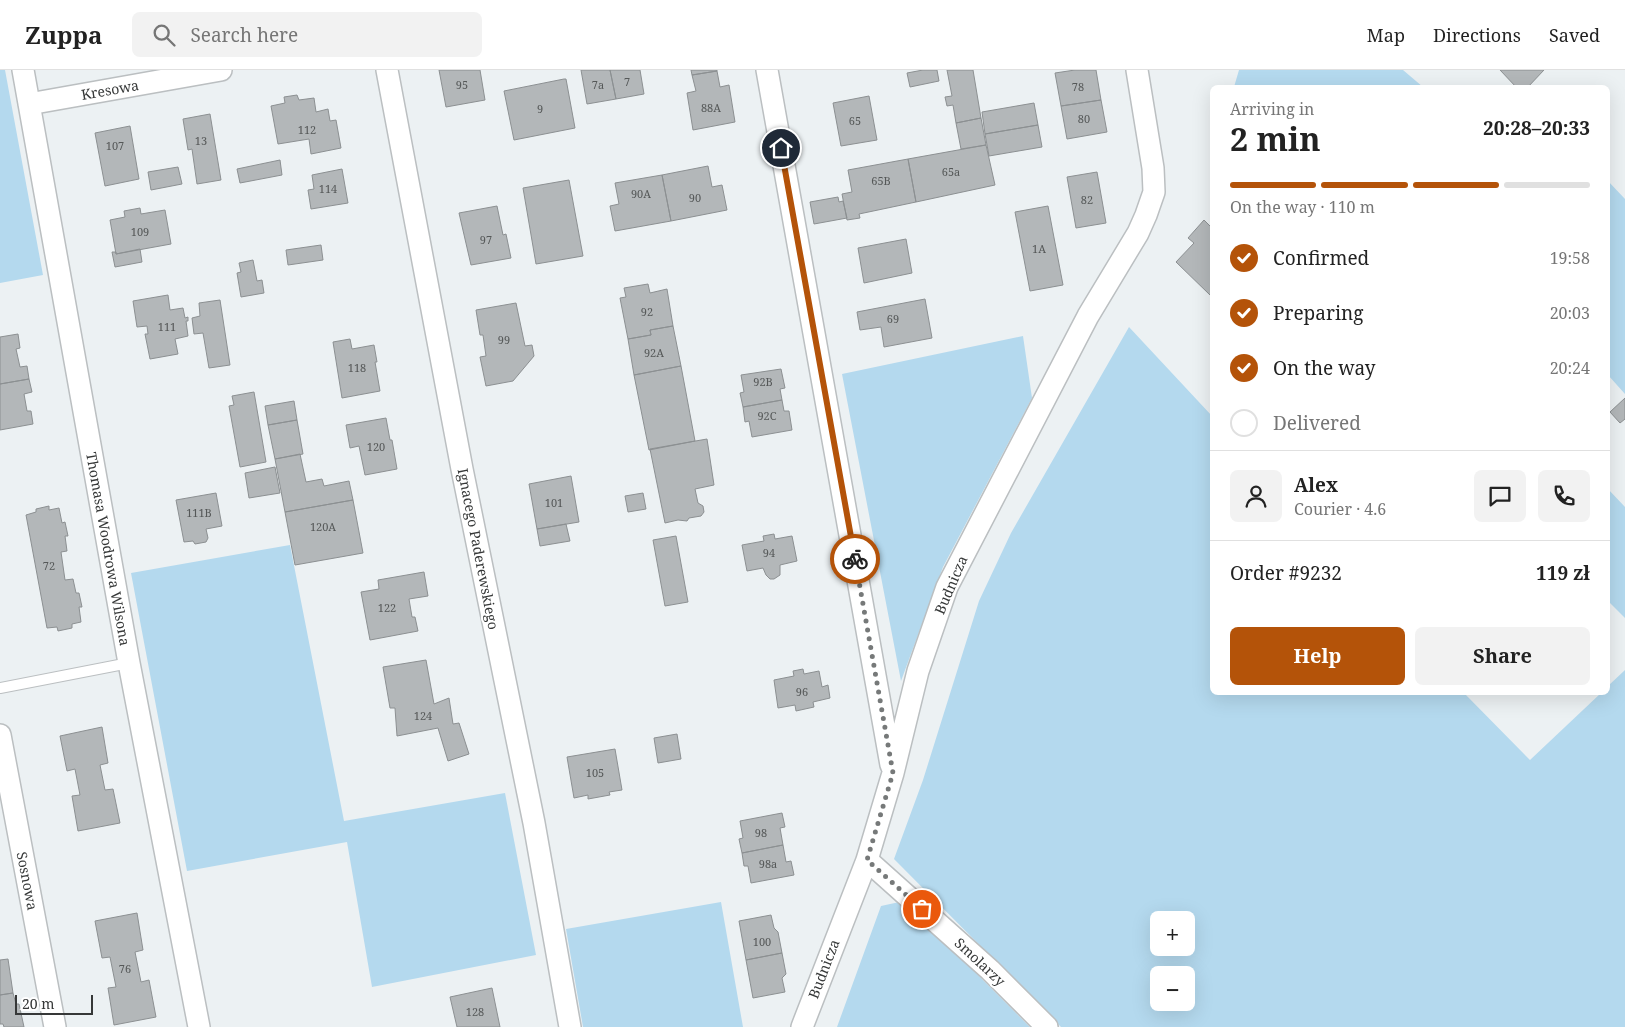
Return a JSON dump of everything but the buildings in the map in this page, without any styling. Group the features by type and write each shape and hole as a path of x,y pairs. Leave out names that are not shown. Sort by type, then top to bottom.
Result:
{"street":[{"name":"Thomasa Woodrowa Wilsona","path":"23,70 128,663 199,1027"},
{"name":"Kresowa","path":"29,104 221,70"},
{"name":"Ignacego Paderewskiego","path":"387,70 462,469 534,823 570,1027"},
{"path":"767,70 893,773"},
{"name":"Budnicza","path":"802,1027 867,860 893,773 918,671 947,587 1088,316 1138,233 1154,192 1153,168 1140,71"},
{"name":"Sosnowa","path":"0,734 55,1027"},
{"name":"Smolarzy","path":"867,860 990,970 1047,1027"}],"lane":[{"path":"0,688 128,663"}],"shaded area":[{"path":"0,70 5,70 43,275 0,283"},
{"path":"1239,70 1403,70 1421,85 1235,85"},
{"path":"1610,183 1625,199 1625,394 1610,377"},
{"path":"1129,327 1210,414 1210,695 1466,695 1530,760 1599,695 1610,695 1610,684 1625,670 1625,1027 1061,1027 894,859 923,780 979,601 1011,533"},
{"path":"1023,336 1032,398 943,567 901,681 842,374"},
{"path":"1610,491 1625,507 1625,618 1610,603"},
{"path":"290,545 344,821 505,793 536,955 372,987 347,842 187,871 131,573"},
{"path":"904,901 1030,1027 837,1027 881,906"},
{"path":"721,902 743,1027 583,1027 566,929"}],"way so far":[{"path":"855,559 893,773 867,860 922,909"}],"route":[{"path":"781,148 855,559"}]}
